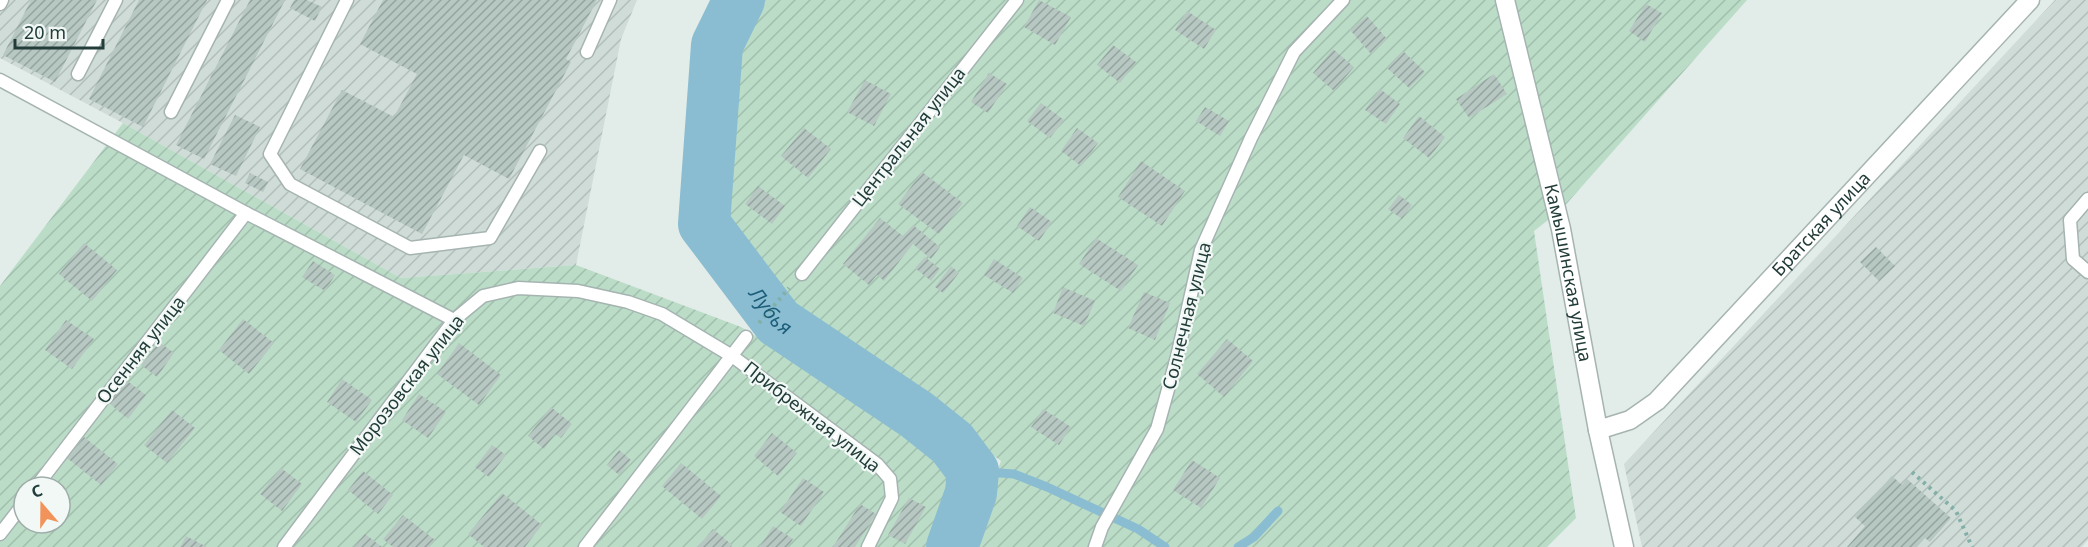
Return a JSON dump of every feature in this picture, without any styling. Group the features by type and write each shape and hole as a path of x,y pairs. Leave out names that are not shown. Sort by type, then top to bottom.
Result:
{"street":[{"name":"Камышинская улица","path":"1504,0 1561,229 1598,430 1624,547"},
{"name":"Братская улица","path":"1598,430 1630,420 1657,401 2030,0"}],"lane":[{"path":"0,4 2,0"},
{"path":"78,74 116,0"},
{"path":"171,112 228,0"},
{"path":"347,0 270,154 290,184 410,248 490,238 540,151"},
{"path":"587,52 610,0"},
{"name":"Центральная улица","path":"802,274 1017,0"},
{"name":"Солнечная улица","path":"1095,547 1102,526 1157,429 1177,357 1201,250 1251,138 1293,52 1343,0"},
{"path":"0,80 246,213 454,320"},
{"path":"2088,199 2070,220 2073,259 2088,272"},
{"name":"Осенняя улица","path":"45,475 246,213"},
{"name":"Морозовская улица","path":"284,547 454,320 483,296 518,288 578,291 628,302 662,314 732,356"},
{"path":"585,547 746,337"},
{"name":"Прибрежная улица","path":"732,356 877,464 890,479 892,498 868,547"},
{"path":"0,534 12,518"}],"path":[{"path":"746,337 802,274"},
{"path":"1912,472 1956,511 1972,547"}],"shaded area":[{"path":"0,0 637,0 621,39 576,265 401,278 123,123 0,58"},
{"path":"2055,0 2088,0 2088,540 2082,547 1642,547 1624,464"}],"green space":[{"path":"756,0 1747,0 1561,210 1534,231 1576,518 1547,547 971,547 1001,461 798,313 721,216 730,49"},
{"path":"123,123 401,278 576,265 741,327 906,427 953,479 929,547 0,547 0,286"}],"building":[{"path":"31,0 97,0 55,82 3,55"},
{"path":"139,0 207,0 143,127 89,99"},
{"path":"250,0 285,0 204,159 176,145"},
{"path":"294,0 307,0 322,7 315,21 290,8"},
{"path":"383,0 597,0 566,59 571,62 509,179 464,155 422,234 300,169 342,90 394,117 417,74 360,44"},
{"path":"1039,0 1071,17 1055,45 1024,27"},
{"path":"1646,4 1662,13 1645,42 1629,31"},
{"path":"1187,11 1216,30 1204,49 1175,30"},
{"path":"1367,16 1387,39 1371,54 1350,30"},
{"path":"1113,45 1136,62 1120,83 1097,65"},
{"path":"1333,49 1354,67 1334,91 1313,73"},
{"path":"1403,51 1425,72 1409,88 1387,68"},
{"path":"989,73 1007,84 988,113 971,102"},
{"path":"1494,74 1507,94 1469,118 1456,99"},
{"path":"865,80 891,94 874,126 847,112"},
{"path":"1380,89 1400,104 1386,124 1365,110"},
{"path":"1041,103 1064,120 1050,138 1027,121"},
{"path":"1205,107 1229,121 1220,136 1196,121"},
{"path":"235,115 260,127 236,176 210,164"},
{"path":"1419,116 1445,137 1429,158 1403,138"},
{"path":"804,128 831,149 808,178 781,156"},
{"path":"1077,128 1098,143 1081,166 1061,151"},
{"path":"1141,161 1185,191 1162,226 1118,197"},
{"path":"922,172 963,203 939,234 898,204"},
{"path":"250,173 268,182 263,192 245,183"},
{"path":"758,186 785,206 772,224 745,204"},
{"path":"1399,195 1412,205 1402,219 1388,209"},
{"path":"1030,207 1052,222 1039,241 1017,226"},
{"path":"880,218 903,236 913,225 940,247 931,259 913,244 884,281 877,275 869,285 843,264"},
{"path":"1096,238 1138,265 1121,291 1079,264"},
{"path":"84,243 117,270 92,301 59,274"},
{"path":"1876,247 1895,266 1879,281 1860,262"},
{"path":"925,257 940,269 931,281 915,268"},
{"path":"994,259 1023,278 1013,293 984,275"},
{"path":"313,261 335,275 325,291 302,277"},
{"path":"951,266 959,273 943,293 935,287"},
{"path":"1063,287 1095,301 1084,326 1053,313"},
{"path":"1144,292 1170,303 1155,340 1128,328"},
{"path":"243,319 274,343 249,374 219,350"},
{"path":"66,320 94,339 72,369 45,350"},
{"path":"1227,339 1253,361 1224,397 1197,374"},
{"path":"159,342 174,353 157,377 141,365"},
{"path":"459,343 501,375 479,405 437,374"},
{"path":"342,379 372,400 356,422 327,402"},
{"path":"126,380 146,395 128,419 109,403"},
{"path":"419,394 446,412 428,438 402,420"},
{"path":"551,407 572,424 561,438 555,434 544,449 528,436"},
{"path":"1043,409 1071,427 1059,445 1031,427"},
{"path":"172,410 195,428 167,463 144,445"},
{"path":"772,433 797,453 778,476 754,456"},
{"path":"84,437 118,464 101,485 67,458"},
{"path":"492,445 506,455 489,477 475,467"},
{"path":"619,450 631,460 619,475 607,465"},
{"path":"1192,460 1220,478 1201,508 1173,490"},
{"path":"681,463 721,496 702,519 662,486"},
{"path":"281,468 302,484 282,511 260,494"},
{"path":"363,471 393,495 378,514 348,490"},
{"path":"1892,476 1902,485 1907,479 1951,518 1930,542 1925,538 1917,547 1847,547 1865,526 1855,517"},
{"path":"803,478 824,492 801,526 780,512"},
{"path":"502,493 542,525 525,547 484,547 468,534"},
{"path":"909,498 926,507 905,544 888,535"},
{"path":"860,504 876,514 855,547 833,547"},
{"path":"403,515 435,540 429,547 393,547 383,539"},
{"path":"773,526 793,539 788,547 760,547"},
{"path":"713,529 732,545 731,547 698,547"},
{"path":"365,534 382,547 354,547"},
{"path":"186,536 207,547 180,547"}],"waterway":[{"name":"Лубья","path":"739,0 717,45 704,224 778,322 917,415 952,443 973,471 971,493 952,547"},
{"path":"973,471 1014,474 1047,487 1138,529 1165,547"},
{"path":"1238,547 1254,537 1278,511"}]}
